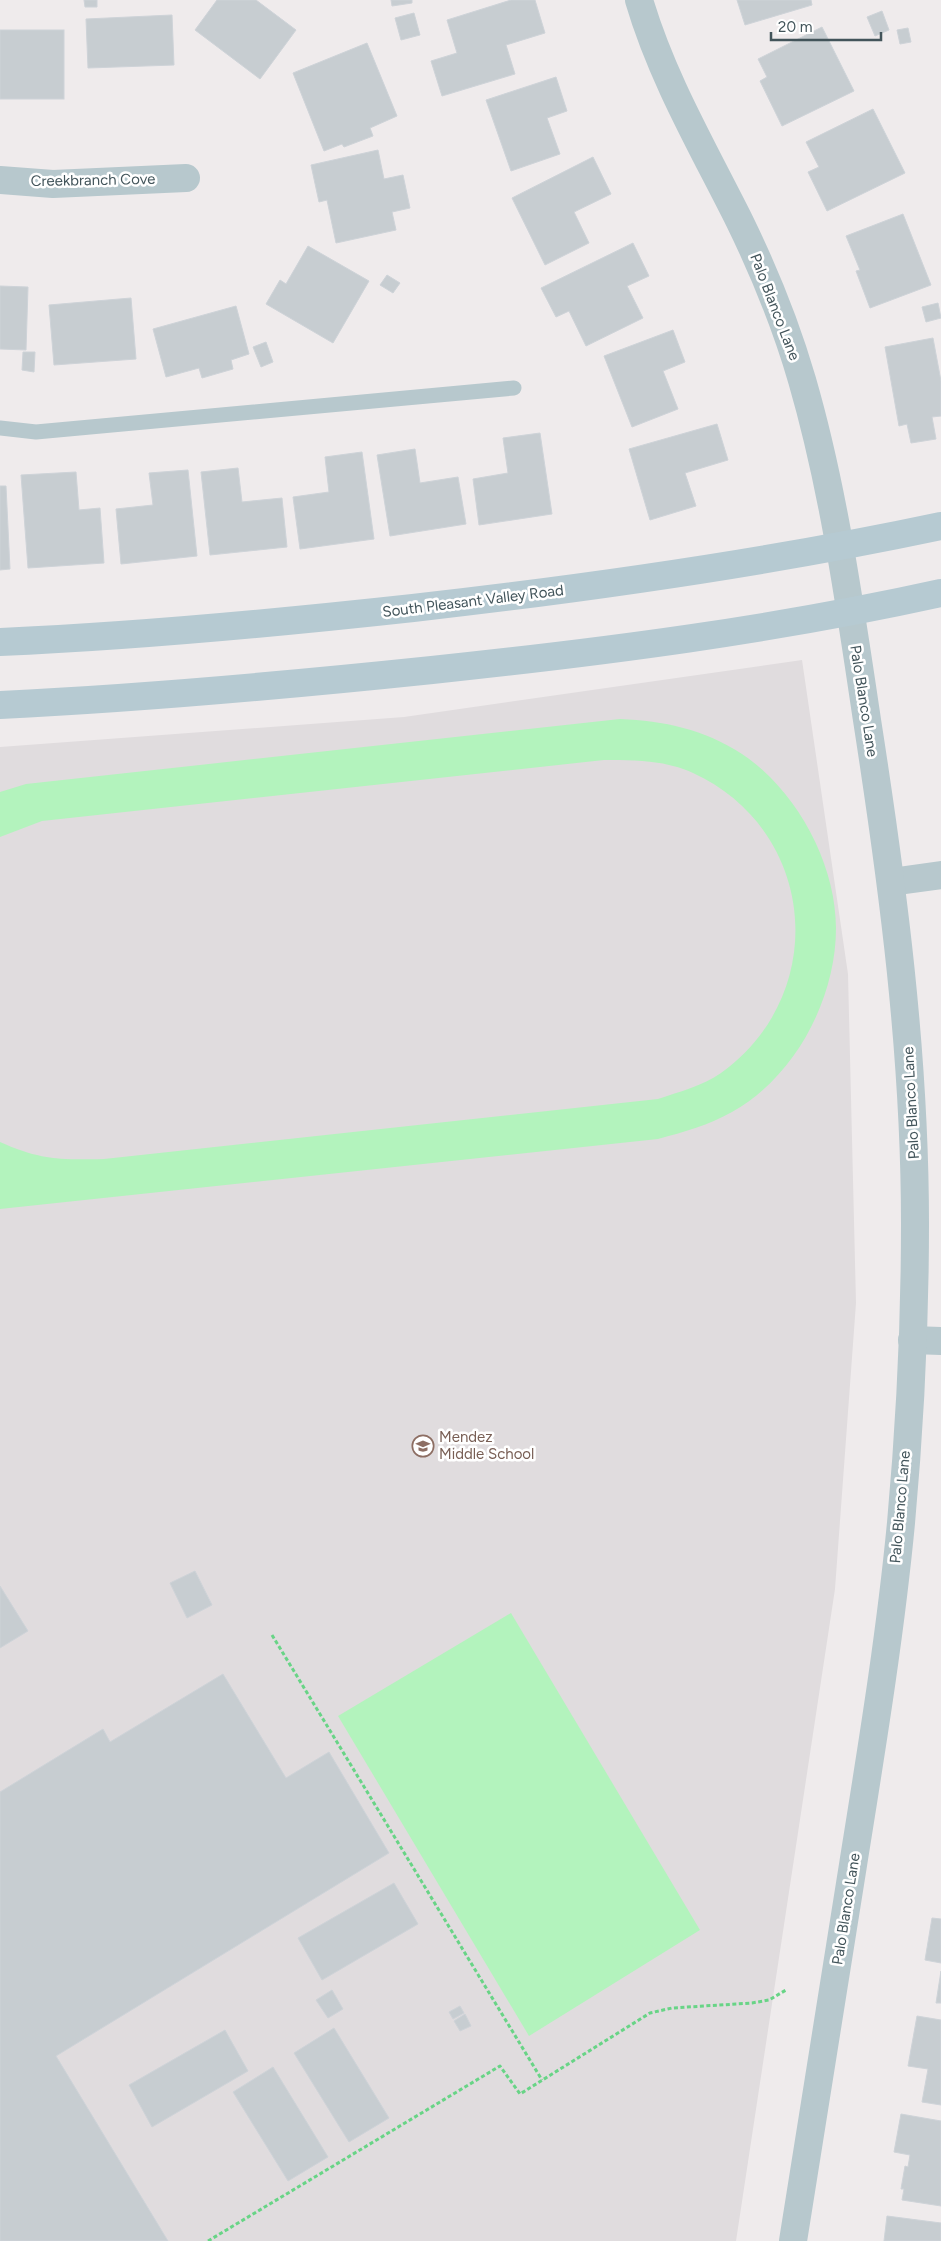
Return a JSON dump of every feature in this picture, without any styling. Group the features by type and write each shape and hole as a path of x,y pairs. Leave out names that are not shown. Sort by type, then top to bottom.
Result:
{"main road":[{"name":"South Pleasant Valley Road","path":"0,642 259,625 547,593 839,548 941,526"},
{"path":"0,705 260,688 548,658 851,613 941,593"}],"street":[{"name":"Palo Blanco Lane","path":"639,0 667,78 742,226 782,318 803,381 819,446 851,613 892,882 905,1005 913,1115 915,1224 912,1340 901,1524 879,1701 793,2241"},
{"name":"Creekbranch Cove","path":"0,180 53,184 186,178"},
{"path":"892,882 941,875"},
{"path":"912,1340 941,1340"}],"lane":[{"path":"0,428 36,432 514,388"}],"path":[{"path":"272,1635 542,2080"},
{"path":"208,2241 500,2066 520,2094 650,2013 672,2008 752,2003 769,2000 786,1990"}],"shaded area":[{"name":"Mendez Middle School","path":"802,660 848,974 856,1303 835,1589 736,2241 0,2241 0,747 404,717"}],"green space":[{"path":"620,719 668,724 698,732 728,745 762,769 779,787 809,830 829,878 836,928 829,982 808,1034 793,1057 755,1097 714,1121 658,1139 0,1209 0,1142 39,1156 51,1158 104,1159 658,1099 698,1085 721,1073 756,1040 780,1001 793,958 795,915 785,872 765,833 734,799 693,773 671,765 627,760 604,760 42,821 0,837 0,792 26,784"},
{"path":"511,1613 700,1930 529,2036 338,1716"}],"building":[{"path":"84,0 97,0 97,7 85,7"},
{"path":"217,0 256,0 296,30 260,79 195,30"},
{"path":"391,0 412,0 412,3 392,6"},
{"path":"511,0 535,0 545,33 506,45 515,74 442,96 431,61 457,53 447,20"},
{"path":"737,0 811,0 812,5 745,25"},
{"path":"882,11 889,30 875,36 867,17"},
{"path":"414,13 420,35 401,40 395,18"},
{"path":"172,15 174,65 88,68 86,19"},
{"path":"822,27 854,91 782,126 760,81 767,77 758,59"},
{"path":"908,28 911,42 900,44 897,30"},
{"path":"0,30 64,30 64,99 0,99"},
{"path":"367,43 397,116 370,128 373,136 344,147 342,144 324,151 293,73"},
{"path":"556,77 567,111 547,118 560,154 511,171 486,100"},
{"path":"873,109 905,173 827,211 808,172 819,167 806,142"},
{"path":"378,150 384,179 403,175 410,208 392,212 396,230 336,243 327,200 319,202 311,165"},
{"path":"593,157 611,194 574,212 589,243 545,265 512,198"},
{"path":"903,214 931,285 870,308 856,271 860,270 846,236"},
{"path":"633,243 649,276 627,286 643,318 586,346 569,311 556,317 541,288"},
{"path":"308,246 369,281 333,343 266,304 280,280 286,284"},
{"path":"387,275 400,283 393,293 380,285"},
{"path":"0,286 28,287 26,350 0,349"},
{"path":"131,298 136,359 54,365 49,305"},
{"path":"938,303 941,318 926,322 922,307"},
{"path":"236,306 249,354 231,360 233,369 202,378 199,368 166,377 153,329"},
{"path":"673,330 685,362 663,371 678,409 632,427 604,356"},
{"path":"933,338 941,381 941,416 932,417 936,439 911,443 907,424 899,426 885,347"},
{"path":"266,342 273,362 261,367 253,347"},
{"path":"23,352 35,352 34,372 22,370"},
{"path":"717,424 728,460 685,473 696,506 650,520 629,449"},
{"path":"540,433 552,514 479,525 473,479 508,473 503,438"},
{"path":"415,449 420,483 458,477 466,524 390,536 377,455"},
{"path":"362,452 374,539 300,549 293,497 329,492 325,457"},
{"path":"238,468 242,502 282,498 287,547 210,555 201,472"},
{"path":"188,470 197,556 121,564 116,509 153,505 149,473"},
{"path":"76,472 79,510 100,508 104,563 28,568 21,475"},
{"path":"0,486 6,486 10,569 0,570"},
{"path":"195,1571 212,1605 187,1618 170,1583"},
{"path":"0,1586 28,1631 0,1648"},
{"path":"223,1674 286,1778 329,1752 389,1853 56,2056 168,2241 0,2241 0,1792 103,1729 110,1742"},
{"path":"394,1883 418,1924 322,1980 298,1938"},
{"path":"932,1918 941,1919 941,1963 925,1960"},
{"path":"941,1971 941,2003 936,2003"},
{"path":"332,1990 343,2009 328,2018 316,2000"},
{"path":"460,2006 464,2013 453,2019 449,2012"},
{"path":"465,2014 471,2026 460,2031 454,2021"},
{"path":"917,2016 941,2020 941,2105 922,2102 928,2069 908,2066"},
{"path":"334,2028 389,2118 349,2142 294,2053"},
{"path":"225,2030 248,2071 152,2127 129,2085"},
{"path":"273,2067 328,2157 288,2181 233,2092"},
{"path":"901,2114 941,2121 941,2206 902,2200 904,2189 901,2189 905,2166 908,2167 910,2155 894,2152"},
{"path":"887,2216 941,2223 941,2241 884,2241"}],"place":[{"name":"Mendez Middle School","path":"423,1446"}]}
